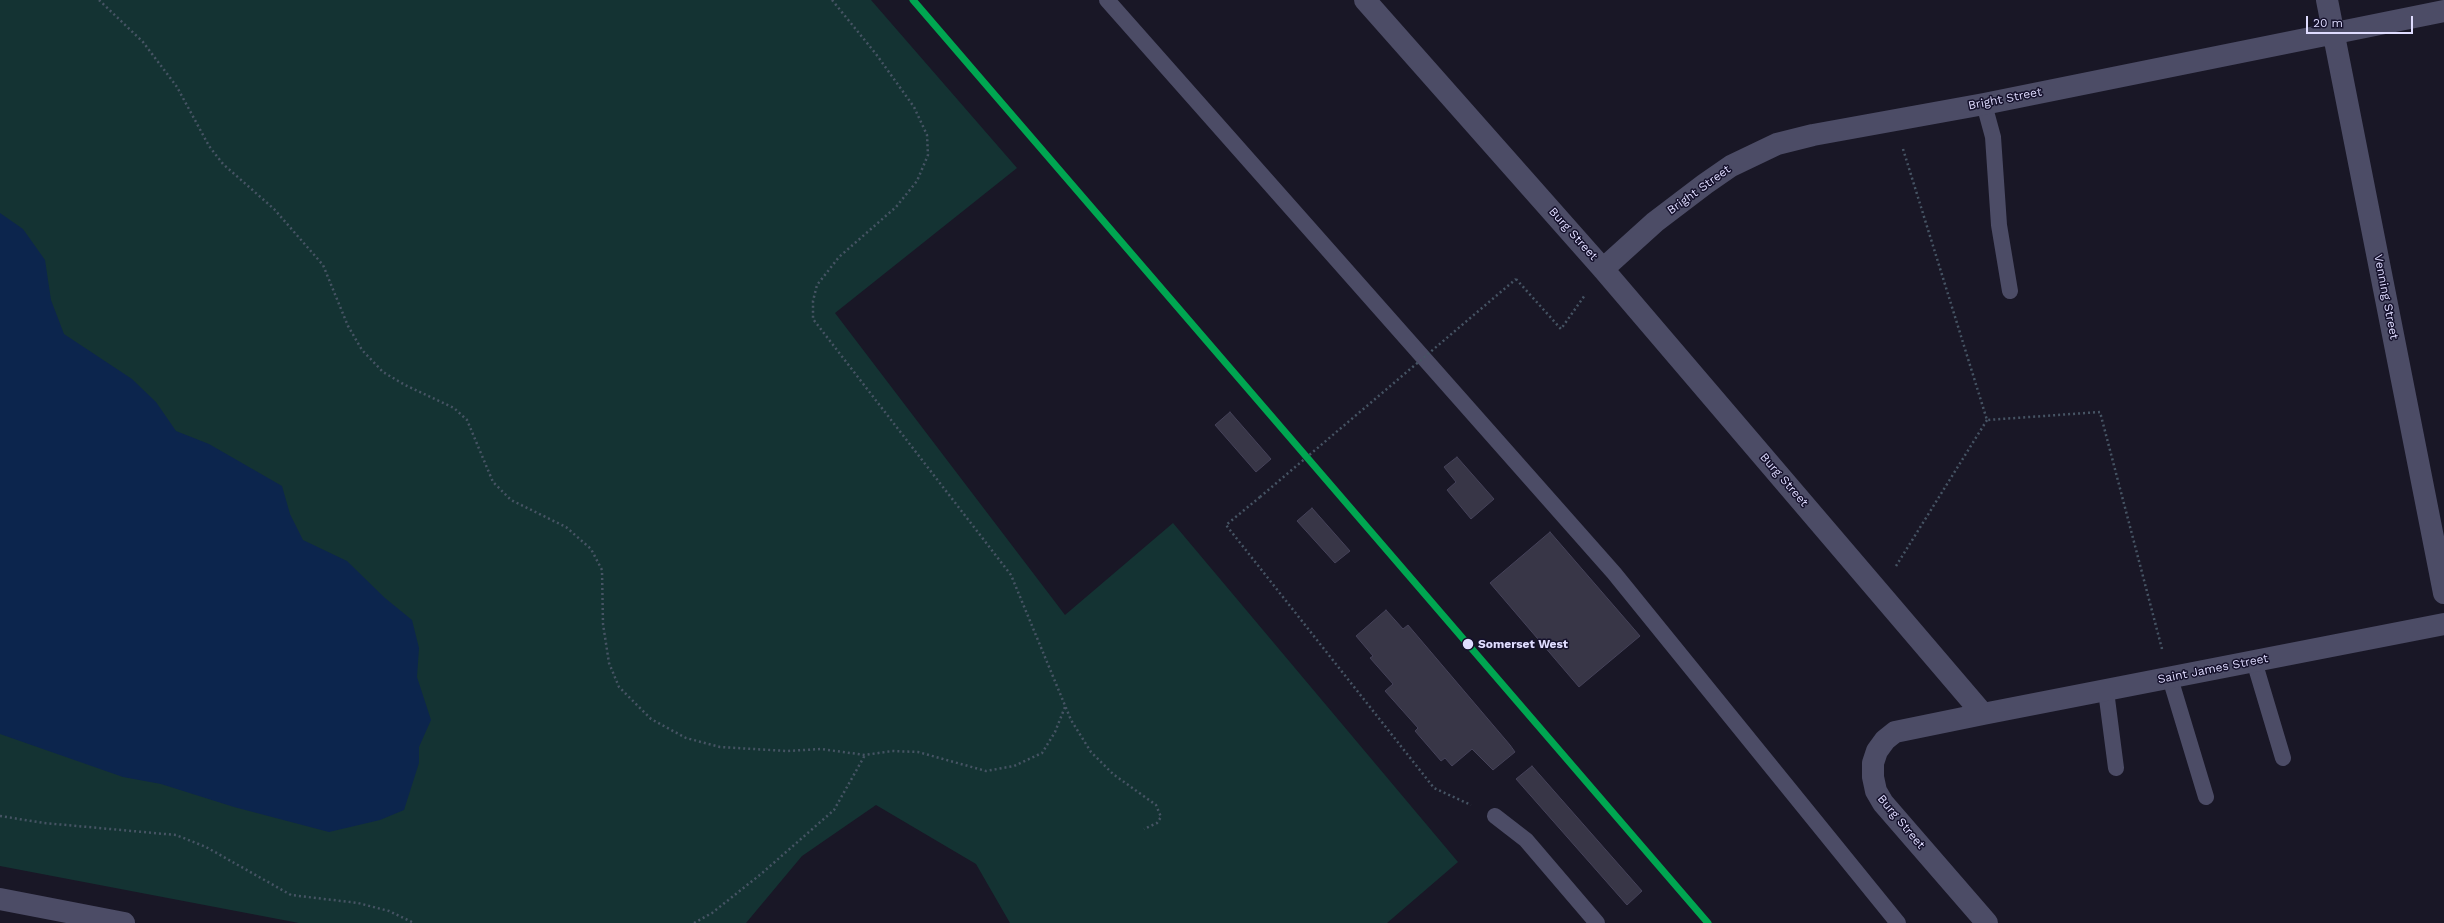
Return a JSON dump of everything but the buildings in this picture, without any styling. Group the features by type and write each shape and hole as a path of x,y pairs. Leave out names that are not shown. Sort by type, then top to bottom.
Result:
{"street":[{"name":"Burg Street","path":"1365,0 1604,269 1983,714 1895,732 1885,740 1877,751 1873,763 1873,777 1876,791 1883,803 1988,923"},
{"name":"Venning Street","path":"2327,0 2444,593"},
{"name":"Bright Street","path":"1604,269 1661,217 1705,184 1751,155 1777,144 1813,135 1984,104 2334,32 2444,11"},
{"name":"Saint James Street","path":"1983,714 2444,624"},
{"path":"0,899 124,923"}],"lane":[{"path":"1106,0 1614,573 1898,923"},
{"path":"1984,104 1993,137 1999,225 2010,291"},
{"path":"2254,661 2283,758"},
{"path":"2170,678 2206,797"},
{"path":"2106,691 2116,768"},
{"path":"1495,816 1526,840 1597,923"}],"path":[{"path":"99,0 143,42 172,82 202,136 218,158 249,188 274,209 323,265 348,326 362,350 383,372 404,385 454,408 467,420 493,482 511,500 566,527 591,549 602,570 603,624 609,663 619,687 651,719 686,738 720,747 787,751 821,749 865,755 892,751 918,752 986,770 1014,766 1042,754 1055,732 1065,707"},
{"path":"832,0 876,54 914,107 927,135 928,155 917,182 900,202 839,257 817,285 813,301 813,319 1011,575 1065,707 1091,752 1113,774 1156,805 1160,817 1157,823 1144,829"},
{"path":"1880,592 1988,420 1894,120"},
{"path":"1495,816 1434,788 1226,525 1516,279 1561,329 1604,269"},
{"path":"1988,420 2100,412 2170,678"},
{"path":"694,923 712,913 761,874 834,810 865,755"},
{"path":"0,816 44,824 176,835 206,847 291,895 358,903 389,911 414,923"}],"green space":[{"path":"0,0 871,0 1017,168 835,313 1065,615 1173,523 1458,862 1387,923 1010,923 976,864 876,805 802,856 746,923 299,923 0,866"}],"water":[{"path":"0,213 23,229 45,260 51,300 64,334 132,379 156,402 176,431 209,444 282,486 290,514 303,540 347,561 385,598 412,620 419,648 417,677 431,720 419,747 419,763 404,810 380,820 329,832 234,807 161,784 123,777 0,734"}],"transit line":[{"path":"913,0 1708,923"}],"place":[{"name":"Somerset West","path":"1468,644"}]}
